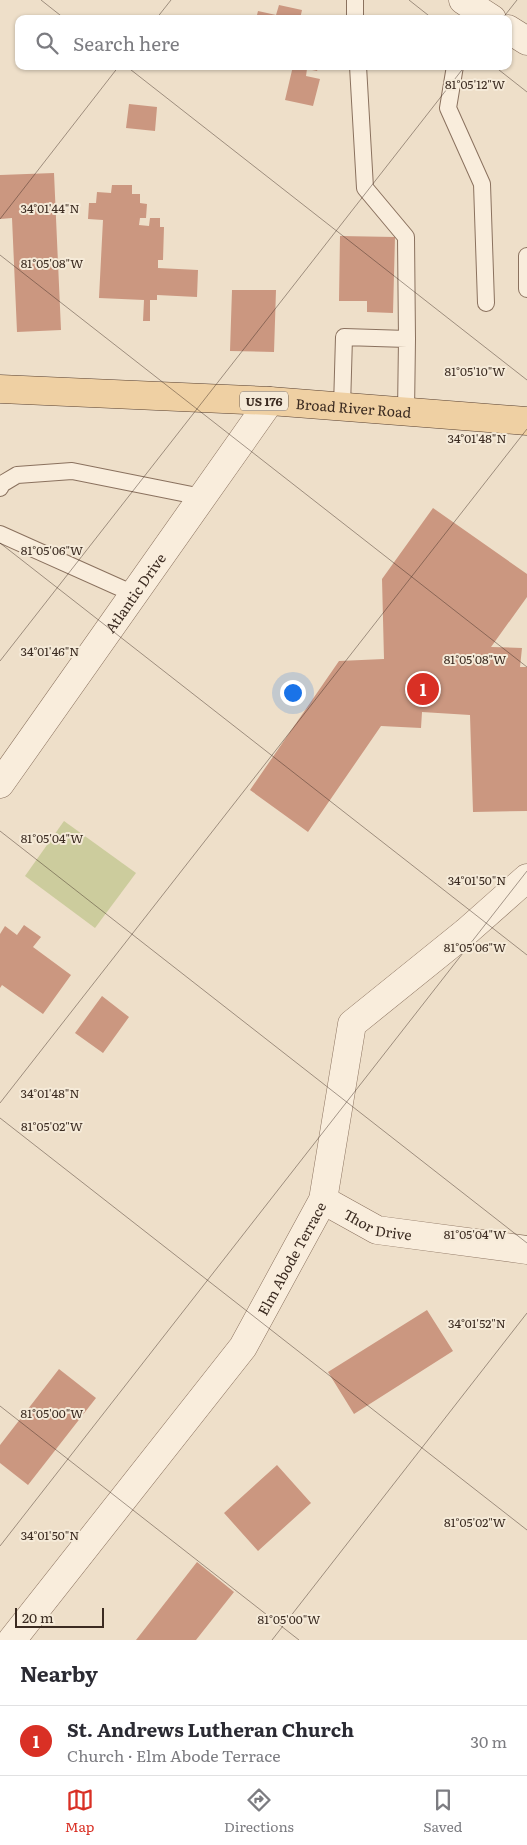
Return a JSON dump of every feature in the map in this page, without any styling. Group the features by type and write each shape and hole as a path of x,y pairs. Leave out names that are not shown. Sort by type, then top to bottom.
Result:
{"main road":[{"name":"Broad River Road","path":"0,388 270,401 527,421"}],"street":[{"path":"463,7 482,15"},
{"path":"512,32 527,41"},
{"name":"Atlantic Drive","path":"0,784 270,401"},
{"name":"Elm Abode Terrace","path":"12,1640 243,1347 323,1200 352,1024 466,932 527,878"},
{"name":"Thor Drive","path":"323,1200 377,1230 527,1250"}],"lane":[{"path":"354,15 355,0"},
{"path":"358,70 365,188 406,237 406,412"},
{"path":"453,70 448,108 482,184 486,303"},
{"path":"527,256 527,289"},
{"path":"342,407 344,337 407,339"},
{"path":"0,488 2,484 17,474 72,471 202,497"},
{"path":"0,534 134,594"}],"green space":[{"path":"64,821 136,873 95,928 25,876"}],"building":[{"path":"279,5 302,10 301,15 276,15"},
{"path":"258,11 276,15 257,15"},
{"path":"292,70 307,70 306,76 320,79 313,106 285,100"},
{"path":"129,104 157,107 155,131 126,128"},
{"path":"54,173 61,330 17,332 12,218 0,219 0,175"},
{"path":"112,185 132,185 132,194 140,194 140,203 147,204 146,218 140,218 139,225 149,226 150,218 160,218 160,227 164,227 163,260 158,260 158,268 198,270 197,297 157,295 157,300 150,300 150,321 143,321 144,300 99,298 103,220 88,219 89,203 96,203 97,192 111,193"},
{"path":"340,236 395,237 393,313 367,312 367,301 339,301"},
{"path":"232,290 276,290 274,352 230,351"},
{"path":"433,508 527,574 527,597 491,647 522,648 520,667 527,667 527,811 473,812 470,715 422,712 421,728 381,726 308,832 250,790 339,661 384,659 382,579"},
{"path":"24,925 41,937 33,947 71,975 43,1014 2,985 0,988 0,934 5,926 17,935"},
{"path":"102,996 129,1017 103,1053 75,1033"},
{"path":"427,1310 453,1351 354,1414 328,1372"},
{"path":"59,1369 96,1398 28,1485 0,1463 0,1445"},
{"path":"277,1465 311,1503 258,1551 224,1513"},
{"path":"197,1562 234,1592 196,1640 136,1640"}],"place":[{"name":"St. Andrews Lutheran Church","path":"423,689"}]}
